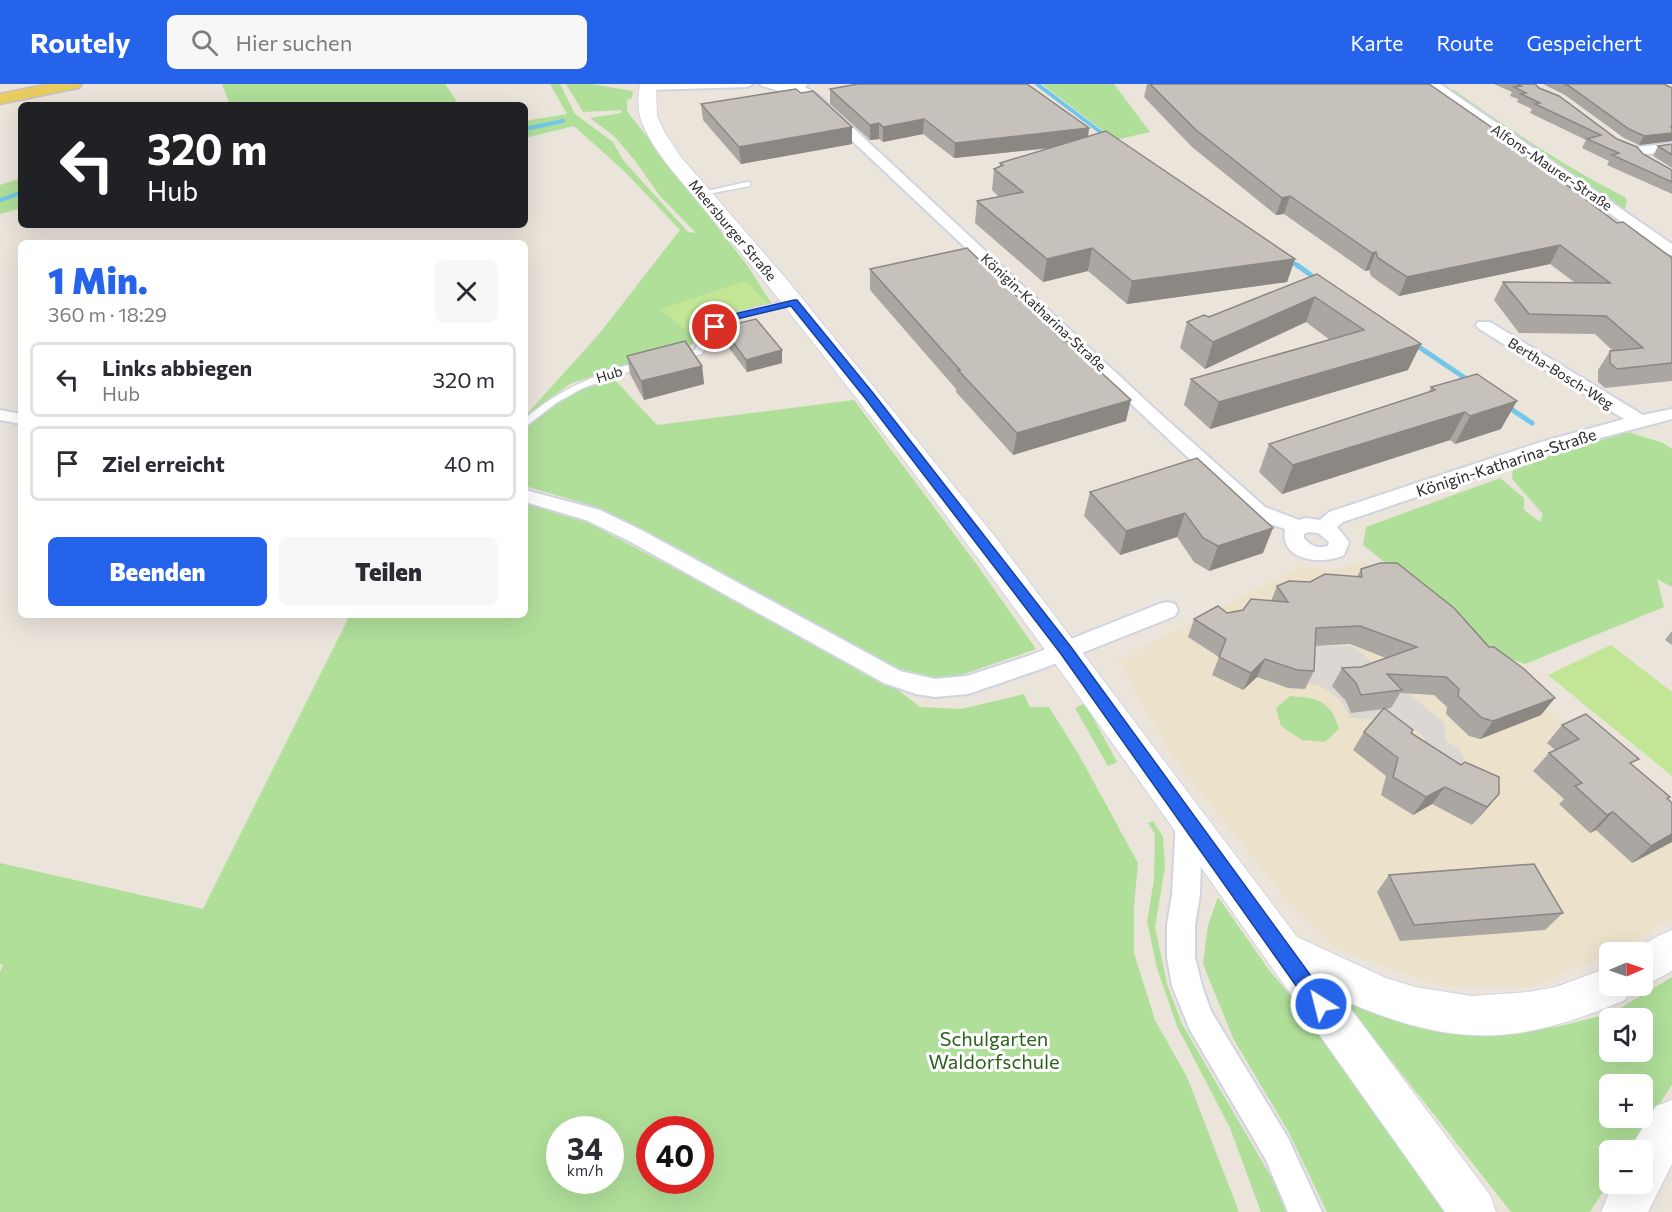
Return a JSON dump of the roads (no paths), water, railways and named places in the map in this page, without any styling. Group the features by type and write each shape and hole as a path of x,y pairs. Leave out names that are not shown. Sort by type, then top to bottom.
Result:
{"main road":[{"path":"0,99 73,84"}],"street":[{"path":"648,85 747,84"},
{"path":"766,84 780,87 799,85"},
{"name":"Alfons-Maurer-Straße","path":"1432,84 1672,251"},
{"name":"Meersburger Straße","path":"648,85 644,101 647,116 673,160 794,302 1066,651 1279,948 1473,1212"},
{"name":"Königin-Katharina-Straße","path":"799,85 1150,414 1258,512 1298,528 1311,525 1326,529 1330,521 1336,517 1630,422"},
{"path":"1653,165 1633,149 1672,147"},
{"name":"Bertha-Bosch-Weg","path":"1484,325 1630,422"},
{"path":"1630,422 1672,414"},
{"path":"0,415 18,418"},
{"path":"528,496 593,515 636,536 892,677 916,685 944,688 968,685 1066,651 1167,610"},
{"path":"1189,820 1186,895 1181,925 1181,957 1187,986 1200,1020 1277,1149 1305,1212"},
{"path":"1279,948 1385,998 1440,1014 1492,1017 1542,1012 1599,992"},
{"path":"1653,961 1672,949"},
{"path":"1653,1153 1672,1122"},
{"path":"1624,1212 1632,1194"}],"lane":[{"path":"702,193 747,184"},
{"path":"667,359 699,352 704,338 715,327 734,317 794,302"},
{"name":"Hub","path":"528,422 564,392 592,379 656,361"}],"waterway":[{"path":"1037,84 1107,137"},
{"path":"528,128 563,121"},
{"path":"0,200 18,194"},
{"path":"1286,258 1299,267"},
{"path":"1297,265 1319,281"},
{"path":"1413,343 1471,382"},
{"path":"1505,405 1532,423"}],"park label":[{"name":"Schulgarten Waldorfschule","path":"994,1050"}]}
